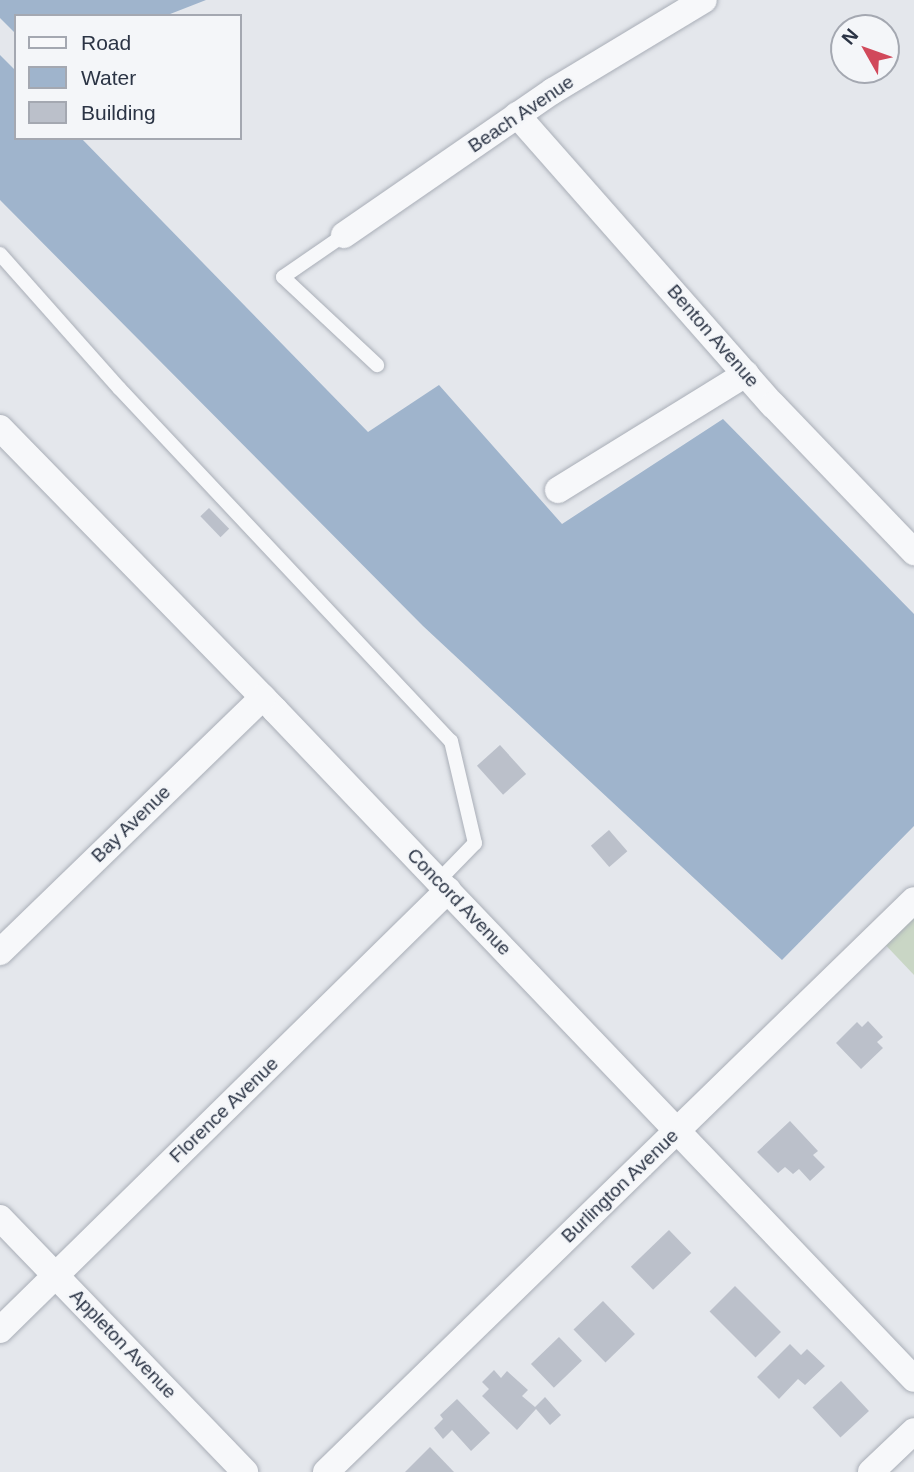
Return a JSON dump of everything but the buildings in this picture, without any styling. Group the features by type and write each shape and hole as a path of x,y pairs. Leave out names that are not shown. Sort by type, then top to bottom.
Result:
{"street":[{"name":"Beach Avenue","path":"344,235 517,115 704,0"},
{"name":"Benton Avenue","path":"517,115 746,373 914,552"},
{"path":"558,490 746,373"},
{"name":"Concord Avenue","path":"0,428 444,885 914,1379"},
{"name":"Bay Avenue","path":"0,952 263,697"},
{"name":"Florence Avenue","path":"0,1330 444,885"},
{"name":"Burlington Avenue","path":"326,1472 914,900"},
{"name":"Appleton Avenue","path":"0,1218 245,1472"},
{"path":"871,1472 914,1431"}],"lane":[{"path":"344,235 283,277 377,365"},
{"path":"0,254 119,388 450,741 475,843 444,885"}],"green space":[{"path":"914,900 914,975 877,936"}],"water":[{"path":"0,0 206,0 170,14 14,14 14,32 0,18"},
{"path":"0,55 14,69 14,140 83,140 368,432 439,385 562,524 723,419 914,614 914,826 782,960 423,626 0,200"}]}
